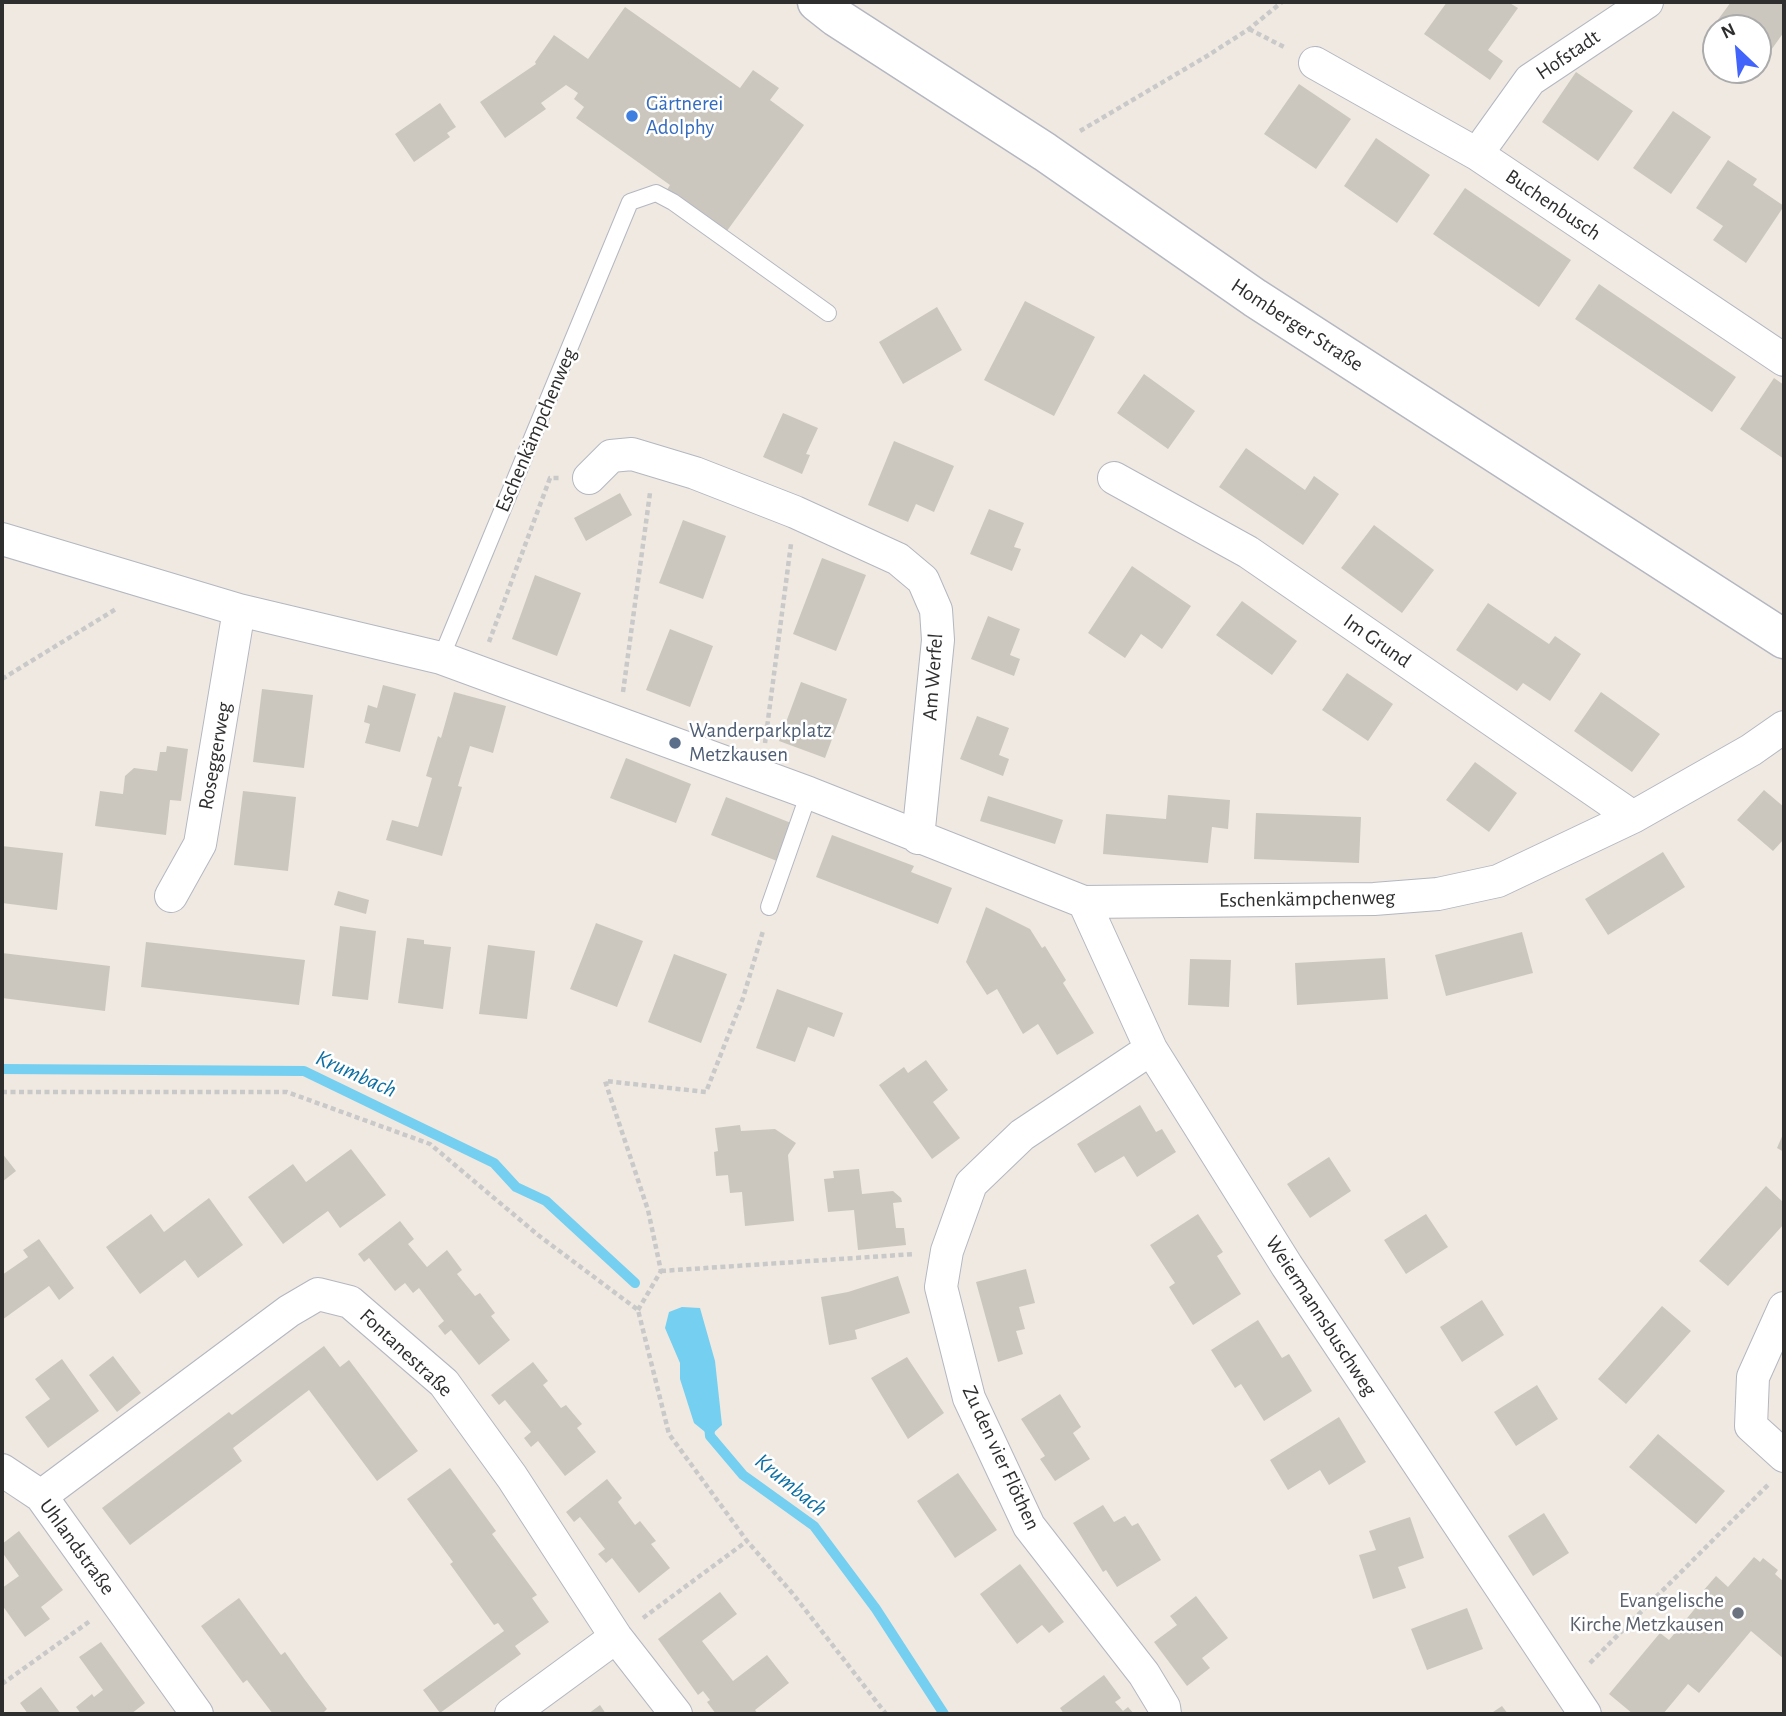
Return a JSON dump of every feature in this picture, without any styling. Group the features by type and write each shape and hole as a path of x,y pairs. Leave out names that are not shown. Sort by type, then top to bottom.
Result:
{"main road":[{"name":"Homberger Straße","path":"817,2 1045,152 1255,298 1784,639"}],"street":[{"name":"Hofstadt","path":"1477,154 1530,80 1647,2"},
{"name":"Buchenbusch","path":"1315,63 1477,154 1784,360"},
{"name":"Am Werfel","path":"589,478 611,456 632,454 695,472 795,512 898,559 923,580 936,610 938,640 918,838"},
{"name":"Im Grund","path":"1114,478 1248,552 1633,817"},
{"name":"Eschenkämpchenweg","path":"2,539 239,610 441,659 809,793 1084,902 1361,899 1438,894 1498,881 1633,817 1751,750 1784,727"},
{"name":"Roseggerweg","path":"171,896 200,844 239,610"},
{"name":"Weiermannsbuschweg","path":"1084,902 1151,1049 1287,1266 1585,1714"},
{"name":"Zu den vier Flöthen","path":"1151,1049 1021,1135 971,1184 947,1251 941,1287 969,1398 1029,1526 1144,1674 1164,1707 1165,1714"},
{"name":"Fontanestraße","path":"41,1496 289,1311 318,1294 350,1302 444,1383 512,1476 616,1637 676,1714"},
{"path":"1784,1308 1753,1377 1751,1426 1784,1457"},
{"name":"Uhlandstraße","path":"2,1470 41,1496 197,1714"},
{"path":"511,1714 616,1637"}],"lane":[{"name":"Eschenkämpchenweg","path":"441,659 630,202 656,193 673,202 828,313"},
{"path":"769,907 809,793"}],"path":[{"path":"1045,152 1208,56 1249,29 1282,2"},
{"path":"1249,29 1315,63"},
{"path":"619,722 654,461"},
{"path":"477,672 550,478 589,478"},
{"path":"761,776 795,512"},
{"path":"2,679 152,585"},
{"path":"638,1310 661,1271 648,1210 605,1081 706,1092 743,998 769,907"},
{"path":"2,1093 287,1092 430,1144 538,1235 638,1310 669,1434 747,1541 793,1594 886,1714"},
{"path":"661,1271 947,1251"},
{"path":"1597,1658 1758,1495"},
{"path":"650,1613 747,1541"},
{"name":"Uhlandstraße","path":"2,1684 116,1602"}],"water":[{"path":"682,1307 700,1308 715,1361 722,1425 710,1436 694,1423 680,1379 680,1363 665,1328 669,1312"}],"building":[{"path":"1447,2 1508,2 1518,8 1488,50 1503,61 1490,80 1424,34"},
{"path":"1731,2 1784,2 1784,32 1772,49 1772,14 1722,14"},
{"path":"625,7 740,88 753,70 779,88 770,100 804,125 724,235 665,193 670,185 576,118 584,107 574,99 578,93 566,85 541,103 546,109 505,138 480,102 536,64 554,35 588,59"},
{"path":"1576,72 1633,111 1598,161 1542,122"},
{"path":"1299,84 1351,119 1316,169 1264,134"},
{"path":"440,103 456,127 447,133 450,137 414,162 395,134"},
{"path":"1673,111 1711,137 1671,194 1633,168"},
{"path":"1376,138 1430,175 1397,223 1344,186"},
{"path":"1728,160 1757,179 1753,185 1784,206 1746,263 1713,240 1723,226 1696,208"},
{"path":"1465,188 1571,260 1539,307 1433,234"},
{"path":"1599,284 1736,377 1712,412 1575,319"},
{"path":"1025,301 1095,337 1054,416 984,380"},
{"path":"937,307 962,350 903,384 879,342"},
{"path":"1144,374 1195,411 1168,449 1117,413"},
{"path":"1774,378 1784,385 1784,459 1740,429"},
{"path":"783,413 818,428 806,454 810,455 802,474 763,457"},
{"path":"894,441 954,466 934,512 916,504 908,522 868,505"},
{"path":"1246,448 1305,490 1314,476 1339,494 1303,545 1219,487"},
{"path":"620,493 632,515 586,541 574,518"},
{"path":"989,509 1024,523 1014,547 1021,549 1012,571 970,554"},
{"path":"683,520 726,536 703,599 659,583"},
{"path":"1374,525 1434,570 1402,613 1341,568"},
{"path":"822,558 866,575 836,651 793,634"},
{"path":"1132,566 1191,606 1162,649 1141,634 1125,658 1088,633"},
{"path":"535,575 581,593 557,656 512,639"},
{"path":"1242,601 1297,641 1272,675 1216,635"},
{"path":"1488,603 1549,644 1555,636 1581,654 1550,701 1523,683 1517,691 1456,650"},
{"path":"988,616 1020,629 1010,655 1020,659 1014,676 971,659"},
{"path":"670,629 713,646 690,707 646,690"},
{"path":"1347,673 1393,704 1368,741 1322,710"},
{"path":"801,682 847,699 825,758 779,741"},
{"path":"383,685 416,694 400,752 365,743 370,724 364,722 368,705 377,708"},
{"path":"262,689 313,695 304,768 253,762"},
{"path":"454,692 506,706 493,753 470,746 458,786 462,787 442,856 386,840 392,820 418,827 432,778 426,776 438,736 441,738"},
{"path":"1601,692 1660,734 1632,772 1574,731"},
{"path":"977,716 1009,728 999,755 1009,759 1003,776 960,759"},
{"path":"167,746 188,749 181,801 170,800 166,835 95,826 100,791 123,794 125,776 134,768 157,771 160,752 166,752"},
{"path":"626,758 691,784 676,823 610,798"},
{"path":"1475,762 1517,793 1489,832 1446,800"},
{"path":"1764,790 1784,807 1784,839 1773,851 1737,820"},
{"path":"243,791 296,797 288,871 234,865"},
{"path":"1168,795 1230,800 1228,829 1212,827 1208,863 1103,854 1106,814 1166,819"},
{"path":"988,796 1063,820 1055,844 980,821"},
{"path":"726,797 791,823 777,861 711,835"},
{"path":"1256,813 1361,817 1359,863 1254,859"},
{"path":"832,835 914,866 911,872 952,888 938,924 816,877"},
{"path":"2,846 63,853 57,910 2,903"},
{"path":"1663,852 1685,887 1608,935 1585,899"},
{"path":"338,891 369,900 366,914 334,905"},
{"path":"986,907 1030,929 1042,948 1045,946 1066,980 1063,983 1094,1033 1057,1055 1038,1024 1023,1034 997,989 987,995 966,962"},
{"path":"596,923 643,941 617,1007 570,989"},
{"path":"340,926 376,931 368,1000 332,996"},
{"path":"1522,932 1533,973 1446,996 1435,955"},
{"path":"407,938 424,940 424,944 451,947 443,1009 398,1003"},
{"path":"146,942 305,960 299,1005 141,987"},
{"path":"488,945 535,951 527,1019 479,1014"},
{"path":"2,953 110,966 105,1011 2,998"},
{"path":"674,954 727,974 701,1043 648,1022"},
{"path":"1385,958 1388,999 1297,1005 1295,963"},
{"path":"1190,959 1231,960 1229,1007 1188,1005"},
{"path":"777,989 843,1013 834,1037 808,1027 795,1062 756,1048"},
{"path":"926,1060 948,1090 933,1102 960,1138 932,1159 879,1085 904,1067 908,1073"},
{"path":"1140,1105 1156,1132 1162,1129 1176,1152 1137,1177 1124,1156 1095,1173 1077,1144"},
{"path":"740,1125 741,1131 775,1129 796,1143 788,1155 794,1221 745,1226 742,1192 730,1193 728,1175 716,1176 714,1152 718,1151 715,1128"},
{"path":"1784,1132 1784,1152 1777,1148"},
{"path":"351,1149 386,1195 340,1228 328,1211 283,1244 248,1197 293,1164 306,1182"},
{"path":"2,1153 16,1171 2,1182"},
{"path":"1329,1157 1351,1191 1310,1218 1287,1184"},
{"path":"859,1169 862,1194 893,1191 901,1198 902,1202 893,1203 896,1228 904,1228 906,1245 858,1250 854,1210 828,1212 824,1179 834,1178 833,1171"},
{"path":"1766,1186 1784,1203 1784,1224 1728,1286 1699,1261"},
{"path":"209,1198 243,1245 198,1278 185,1260 140,1294 106,1247 151,1214 164,1232"},
{"path":"1198,1214 1223,1252 1217,1256 1241,1294 1193,1325 1169,1287 1175,1283 1150,1245"},
{"path":"1426,1214 1448,1247 1406,1274 1384,1240"},
{"path":"400,1221 414,1239 408,1244 427,1267 447,1250 462,1270 457,1274 475,1296 480,1293 495,1313 491,1316 510,1340 479,1365 451,1330 445,1335 438,1326 444,1321 419,1288 413,1293 405,1283 395,1291 369,1258 364,1262 358,1254"},
{"path":"39,1239 74,1288 59,1300 49,1286 2,1320 2,1275 28,1257 23,1250"},
{"path":"1026,1269 1035,1303 1019,1307 1025,1329 1016,1331 1023,1354 998,1362 976,1282"},
{"path":"898,1276 910,1313 855,1330 857,1339 829,1345 821,1297 848,1292"},
{"path":"1482,1300 1504,1335 1462,1362 1440,1327"},
{"path":"1662,1306 1691,1331 1626,1404 1598,1379"},
{"path":"1258,1320 1282,1358 1289,1354 1312,1391 1264,1421 1241,1384 1235,1388 1211,1350"},
{"path":"324,1346 340,1367 349,1360 418,1451 377,1481 309,1390 233,1448 242,1461 130,1545 102,1508 229,1412 232,1415"},
{"path":"113,1356 141,1393 117,1412 89,1375"},
{"path":"907,1357 944,1413 908,1439 871,1378"},
{"path":"62,1359 99,1411 48,1448 25,1417 50,1399 35,1379"},
{"path":"533,1362 548,1381 543,1385 561,1408 566,1405 582,1424 577,1428 596,1452 565,1476 538,1441 531,1447 524,1438 531,1432 505,1400 499,1405 491,1395"},
{"path":"1537,1385 1558,1419 1516,1446 1494,1412"},
{"path":"1060,1394 1081,1427 1073,1433 1090,1459 1055,1481 1040,1459 1045,1456 1021,1419"},
{"path":"1339,1417 1366,1462 1329,1485 1320,1470 1288,1490 1270,1460"},
{"path":"1658,1434 1725,1491 1696,1524 1629,1467"},
{"path":"450,1468 496,1531 492,1534 537,1595 532,1598 549,1622 515,1646 521,1654 440,1713 423,1690 504,1631 498,1623 494,1625 407,1499"},
{"path":"958,1473 997,1530 955,1558 917,1501"},
{"path":"607,1479 622,1498 618,1502 635,1525 640,1521 656,1541 651,1544 670,1568 639,1593 612,1558 606,1563 598,1554 605,1549 580,1517 574,1522 566,1512"},
{"path":"1103,1505 1114,1522 1125,1516 1132,1526 1138,1523 1161,1560 1117,1587 1106,1570 1103,1572 1073,1523"},
{"path":"1544,1513 1569,1553 1533,1576 1508,1536"},
{"path":"1410,1517 1424,1558 1398,1567 1406,1588 1373,1599 1359,1555 1376,1550 1369,1531"},
{"path":"19,1531 63,1590 41,1607 50,1619 25,1637 2,1605 2,1588 19,1576 2,1552 2,1544"},
{"name":"Evangelische Kirche Metzkausen","path":"1754,1557 1760,1562 1763,1558 1778,1570 1775,1574 1784,1582 1784,1659 1751,1631 1699,1693 1688,1684 1663,1714 1633,1714 1609,1694 1660,1633 1669,1640 1707,1594 1703,1591 1716,1576 1728,1587"},
{"path":"1020,1564 1064,1622 1049,1633 1042,1625 1017,1644 980,1594"},
{"path":"720,1592 737,1614 702,1641 733,1681 767,1655 789,1683 755,1710 758,1714 716,1714 707,1702 710,1700 703,1691 698,1695 658,1639"},
{"path":"1196,1596 1228,1638 1202,1658 1210,1668 1187,1686 1154,1642 1177,1625 1170,1616"},
{"path":"239,1598 281,1655 285,1652 327,1709 325,1714 273,1714 247,1680 243,1683 201,1626"},
{"path":"1467,1608 1483,1649 1427,1670 1411,1629"},
{"path":"101,1642 145,1703 131,1714 81,1714 76,1707 92,1694 94,1697 103,1690 79,1657"},
{"path":"1104,1675 1121,1698 1115,1702 1123,1711 1128,1707 1134,1714 1064,1714 1060,1708"},
{"path":"41,1687 61,1714 28,1714 20,1703"},
{"path":"600,1705 606,1714 588,1714"},
{"path":"1502,1706 1508,1714 1490,1714"}],"waterway":[{"name":"Krumbach","path":"2,1069 304,1071 494,1163 516,1187 546,1201 635,1283"},
{"name":"Krumbach","path":"709,1425 710,1436 743,1475 814,1526 876,1609 944,1714"}],"place":[{"name":"Gärtnerei Adolphy","path":"632,116"},
{"name":"Wanderparkplatz Metzkausen","path":"675,743"},
{"name":"Evangelische Kirche Metzkausen","path":"1738,1613"}]}
